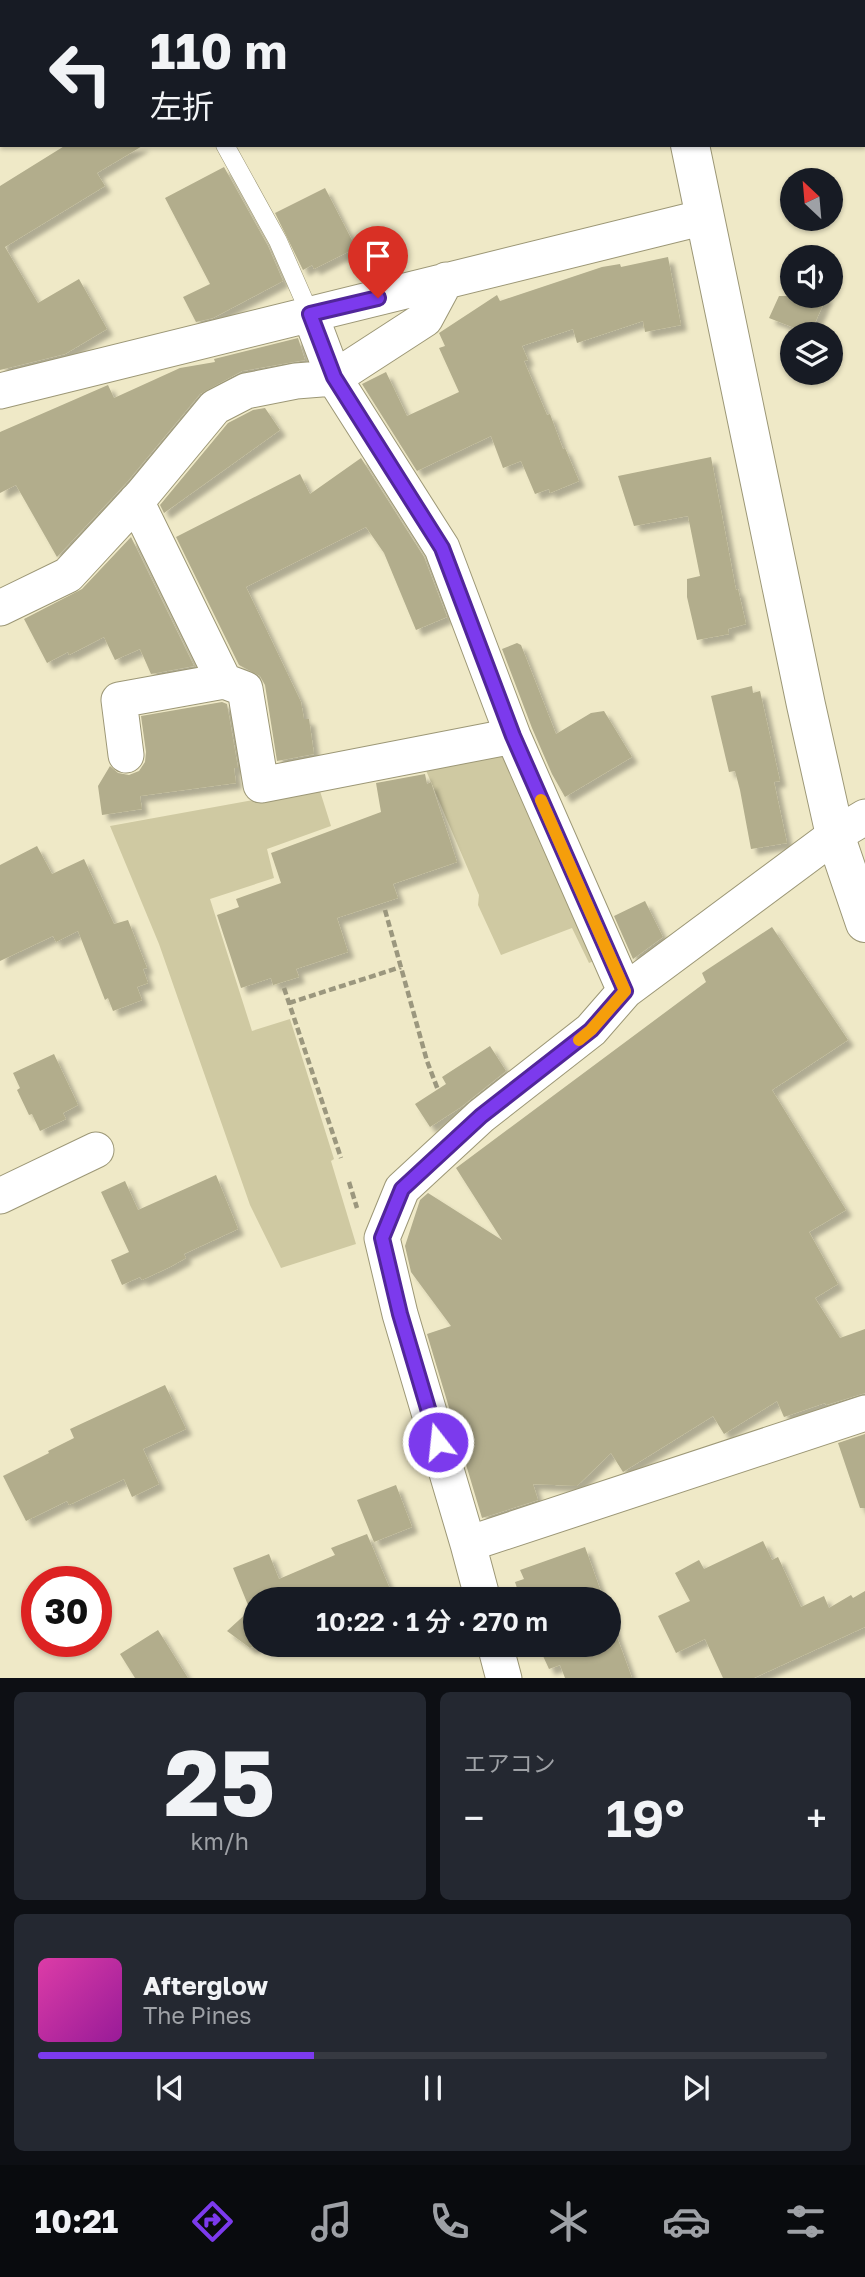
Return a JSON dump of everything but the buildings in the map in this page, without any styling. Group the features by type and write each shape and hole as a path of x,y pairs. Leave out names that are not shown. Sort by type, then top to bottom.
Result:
{"street":[{"path":"690,147 806,705 850,826 865,923"},
{"path":"0,391 705,217"},
{"path":"0,608 68,575 136,501 215,407 246,391 334,377 425,318 446,280"},
{"path":"310,314 334,377 442,548 513,736 625,991"},
{"path":"136,501 225,681"},
{"path":"127,755 119,699 225,681 245,689 261,785 513,736"},
{"path":"480,1587 400,1314 382,1238 402,1189 481,1116 591,1030 625,991 850,826"},
{"path":"0,1196 96,1150"},
{"path":"468,1544 865,1413"},
{"path":"499,1657 505,1678"}],"lane":[{"path":"226,147 278,241 310,314"}],"path":[{"path":"385,910 427,1061 438,1090"},
{"path":"289,1003 401,967"},
{"path":"284,988 341,1158"},
{"path":"349,1182 359,1213"}],"shaded area":[{"path":"503,752 599,959 589,963 572,928 501,955 478,905 479,895 425,768"},
{"path":"319,788 331,826 267,849 274,878 210,899 252,1031 290,1019 334,1159 331,1161 356,1244 281,1268 250,1205 159,944 110,826"}],"slow traffic":[{"path":"541,800 625,991 579,1040"}],"route":[{"path":"378,298 310,314 334,377 442,548 513,736 625,991 591,1030 481,1116 402,1189 382,1238 400,1314 438,1442"}]}
